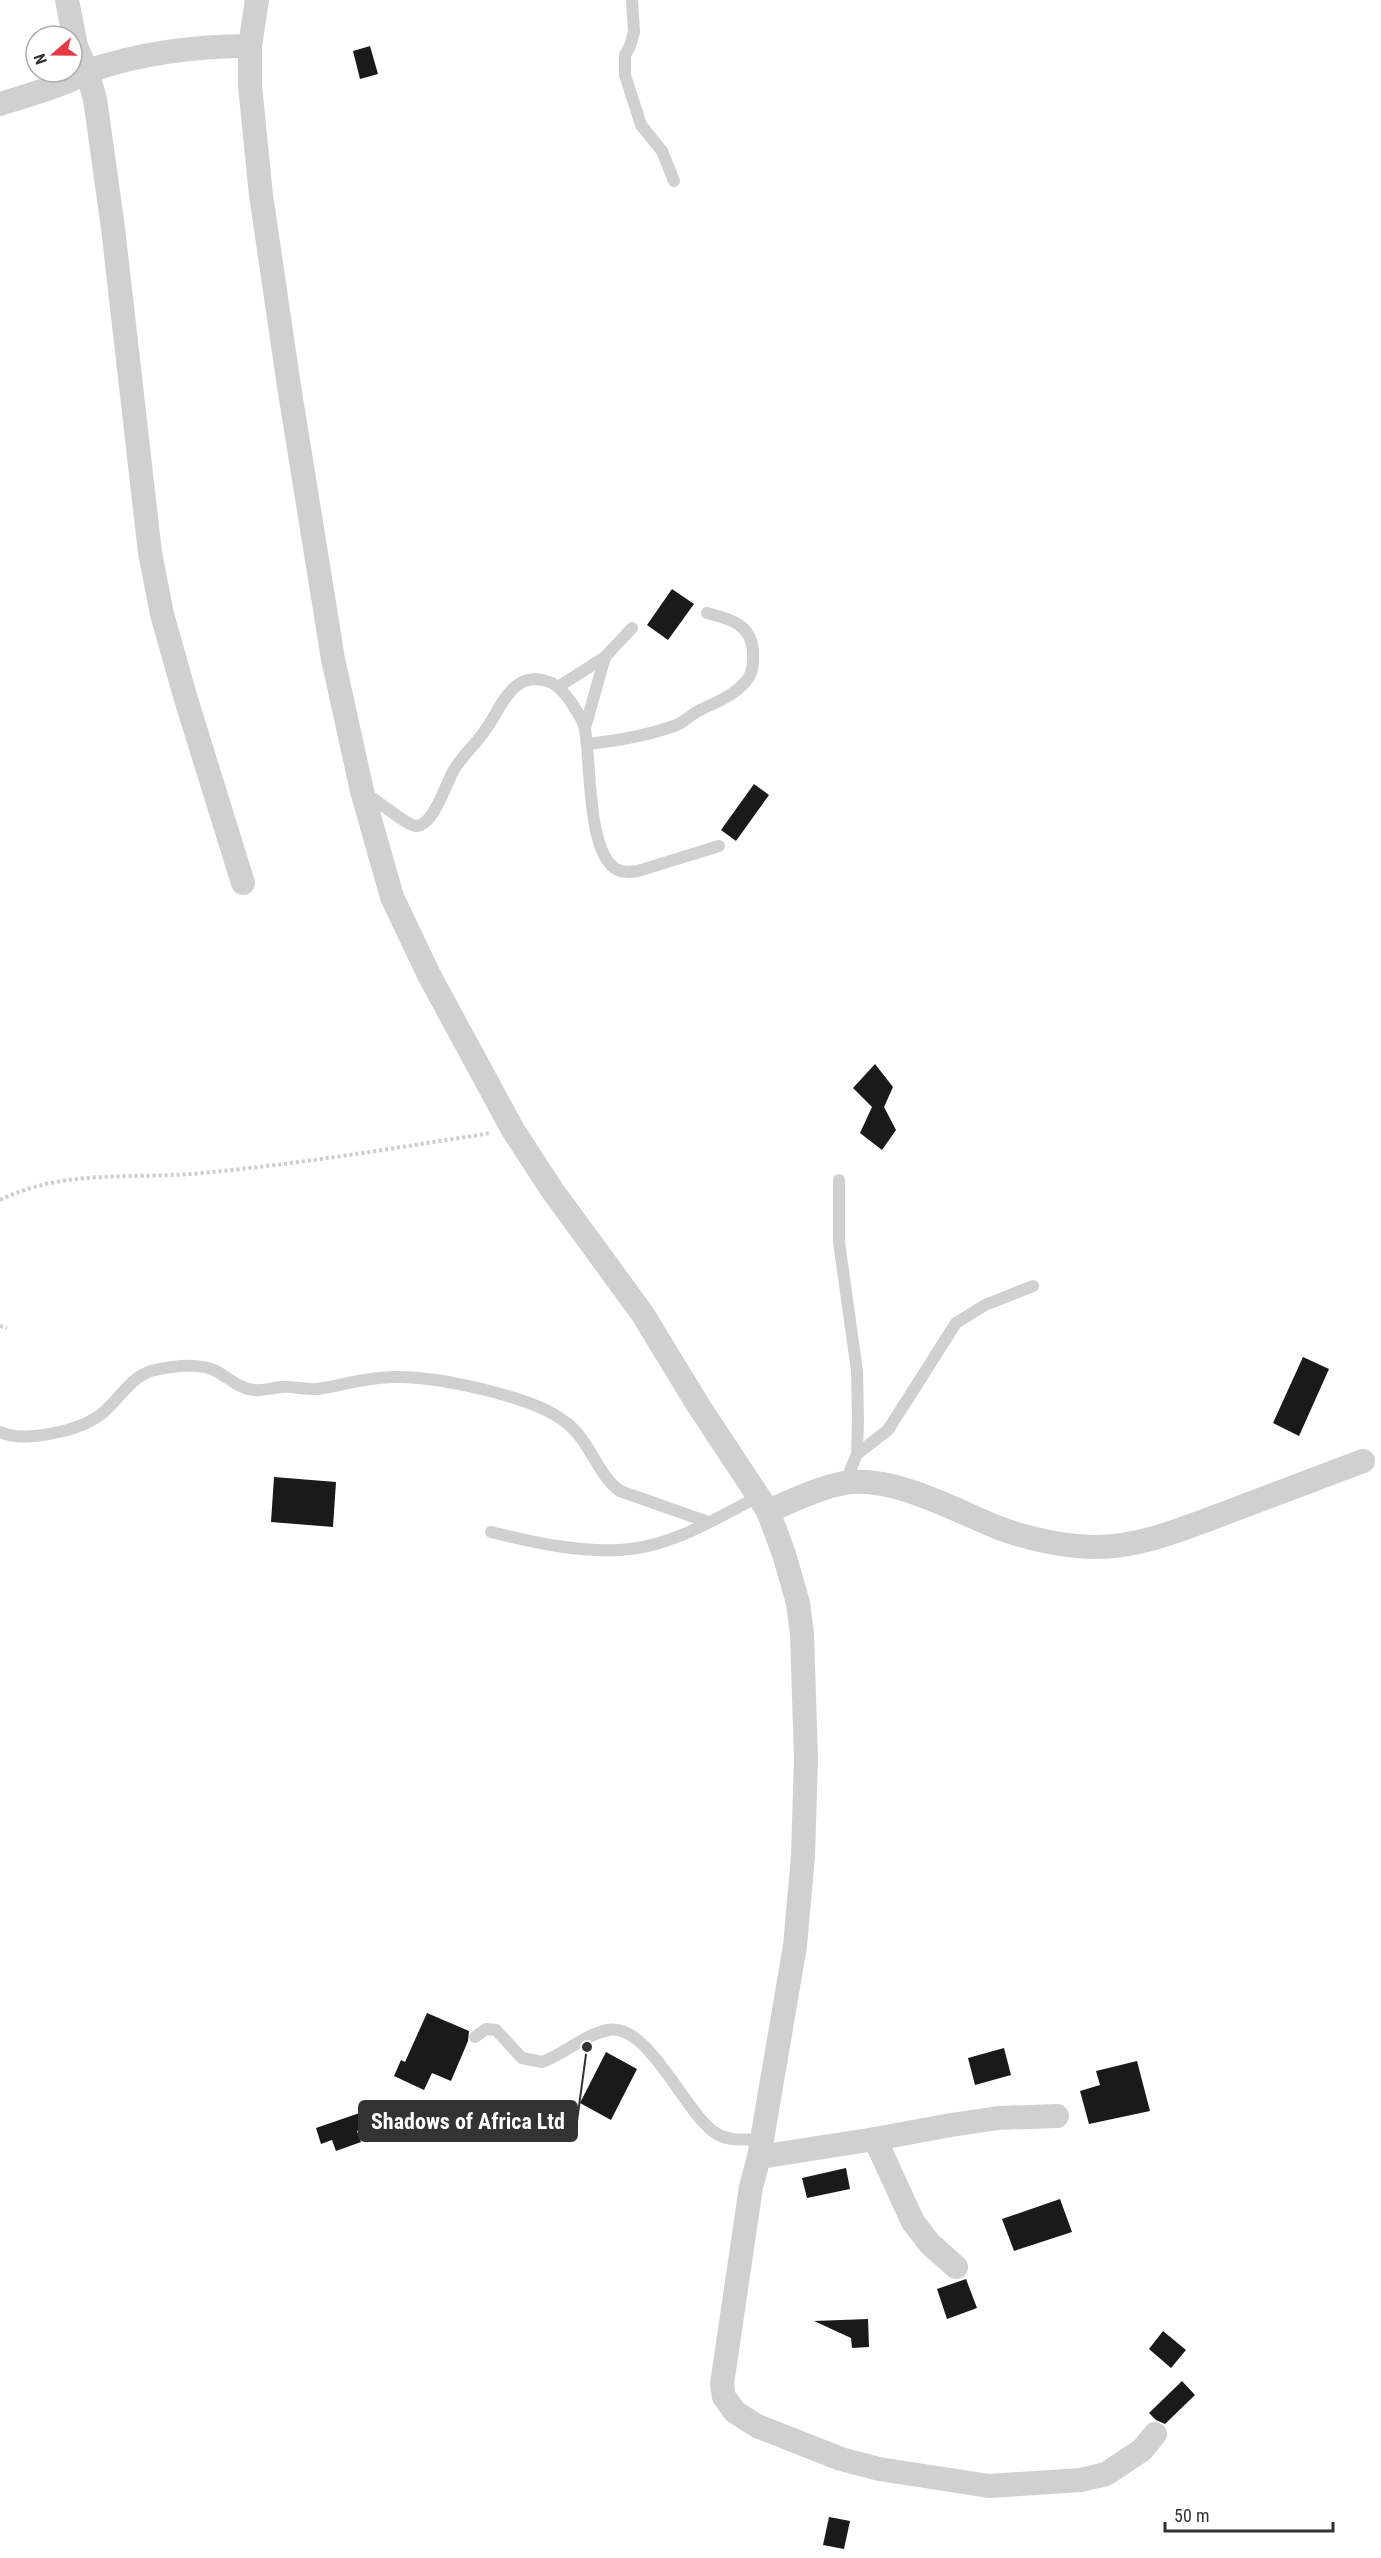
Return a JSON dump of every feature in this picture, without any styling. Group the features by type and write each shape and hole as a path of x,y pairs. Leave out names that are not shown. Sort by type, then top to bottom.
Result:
{"street":[{"path":"67,0 76,46 87,71 95,99 113,228 150,553 162,614 243,883"},
{"path":"257,0 250,46 250,86 261,195 333,660 362,791 380,859 396,906 434,984 513,1130 552,1190 642,1313 698,1405 763,1504 784,1554 799,1613 804,1666 806,1759 803,1857 795,1946 761,2148 751,2187 722,2384 724,2397 735,2412 757,2426 841,2459 879,2469 989,2486 1081,2480 1106,2474 1142,2450 1155,2434"},
{"path":"0,104 69,81 87,71 165,52 216,46 250,46"},
{"path":"763,1504 845,1483 878,1483 916,1494 1029,1538 1076,1546 1107,1547 1128,1544 1185,1527 1363,1461"},
{"path":"761,2148 875,2139 951,2124 998,2118 1057,2116"},
{"path":"875,2139 913,2222 930,2244 956,2267"}],"lane":[{"path":"632,0 634,32 625,55 625,75 641,125 662,151 674,181"},
{"path":"587,744 652,732 679,724 741,687 750,675 754,662 752,645 746,630 736,621 708,613"},
{"path":"558,687 605,657 632,628"},
{"path":"585,728 605,657"},
{"path":"362,791 378,800 406,823 415,826 422,825 432,815 452,773 488,727 508,691 519,683 529,680 547,682 558,687 578,712 585,728 597,833 604,857 615,868 629,872 638,871 719,846"},
{"path":"839,1180 839,1242 857,1371 857,1454 845,1483"},
{"path":"857,1454 888,1430 956,1323 985,1305 1033,1286"},
{"path":"0,1432 10,1437 26,1437 59,1431 94,1419 140,1377 151,1371 186,1366 205,1367 216,1371 244,1389 253,1390 281,1387 301,1390 394,1377 439,1380 508,1397 548,1411 566,1421 584,1441 609,1481 620,1491 708,1522"},
{"path":"491,1532 547,1545 632,1549 659,1543 708,1522 763,1504"},
{"path":"475,2037 486,2029 496,2030 522,2058 542,2062 588,2036 610,2029 623,2031 647,2049 666,2071 702,2122 718,2135 761,2148"}],"path":[{"path":"0,1200 17,1192 62,1179 201,1174 349,1155 513,1130"},
{"path":"0,1326 7,1328"}],"building":[{"path":"370,46 378,74 360,79 353,51"},
{"path":"672,589 694,604 668,640 647,625"},
{"path":"754,784 769,795 736,841 721,830"},
{"path":"875,1064 893,1087 884,1107 896,1130 882,1150 860,1133 872,1107 853,1088"},
{"path":"1303,1357 1329,1369 1299,1436 1273,1423"},
{"path":"274,1477 336,1482 333,1527 271,1522"},
{"path":"427,2013 469,2031 468,2041 451,2081 432,2073 424,2090 394,2076 401,2060 405,2062"},
{"path":"1004,2048 1011,2075 975,2085 968,2058"},
{"path":"606,2052 637,2069 611,2120 580,2103"},
{"path":"1137,2061 1150,2111 1089,2124 1080,2091 1100,2085 1096,2071"},
{"path":"374,2108 379,2123 357,2131 361,2142 336,2151 332,2140 321,2144 316,2128"},
{"path":"846,2168 850,2189 807,2198 802,2178"},
{"path":"1060,2199 1072,2232 1014,2251 1002,2219"},
{"path":"966,2279 977,2308 947,2319 937,2289"},
{"path":"868,2319 869,2347 852,2348 851,2338 814,2321"},
{"path":"1163,2331 1186,2350 1171,2368 1149,2349"},
{"path":"1182,2381 1195,2395 1165,2424 1156,2420 1149,2413"},
{"path":"829,2517 850,2521 844,2549 823,2545"}],"place":[{"name":"Shadows of Africa Ltd","path":"587,2047"}]}
